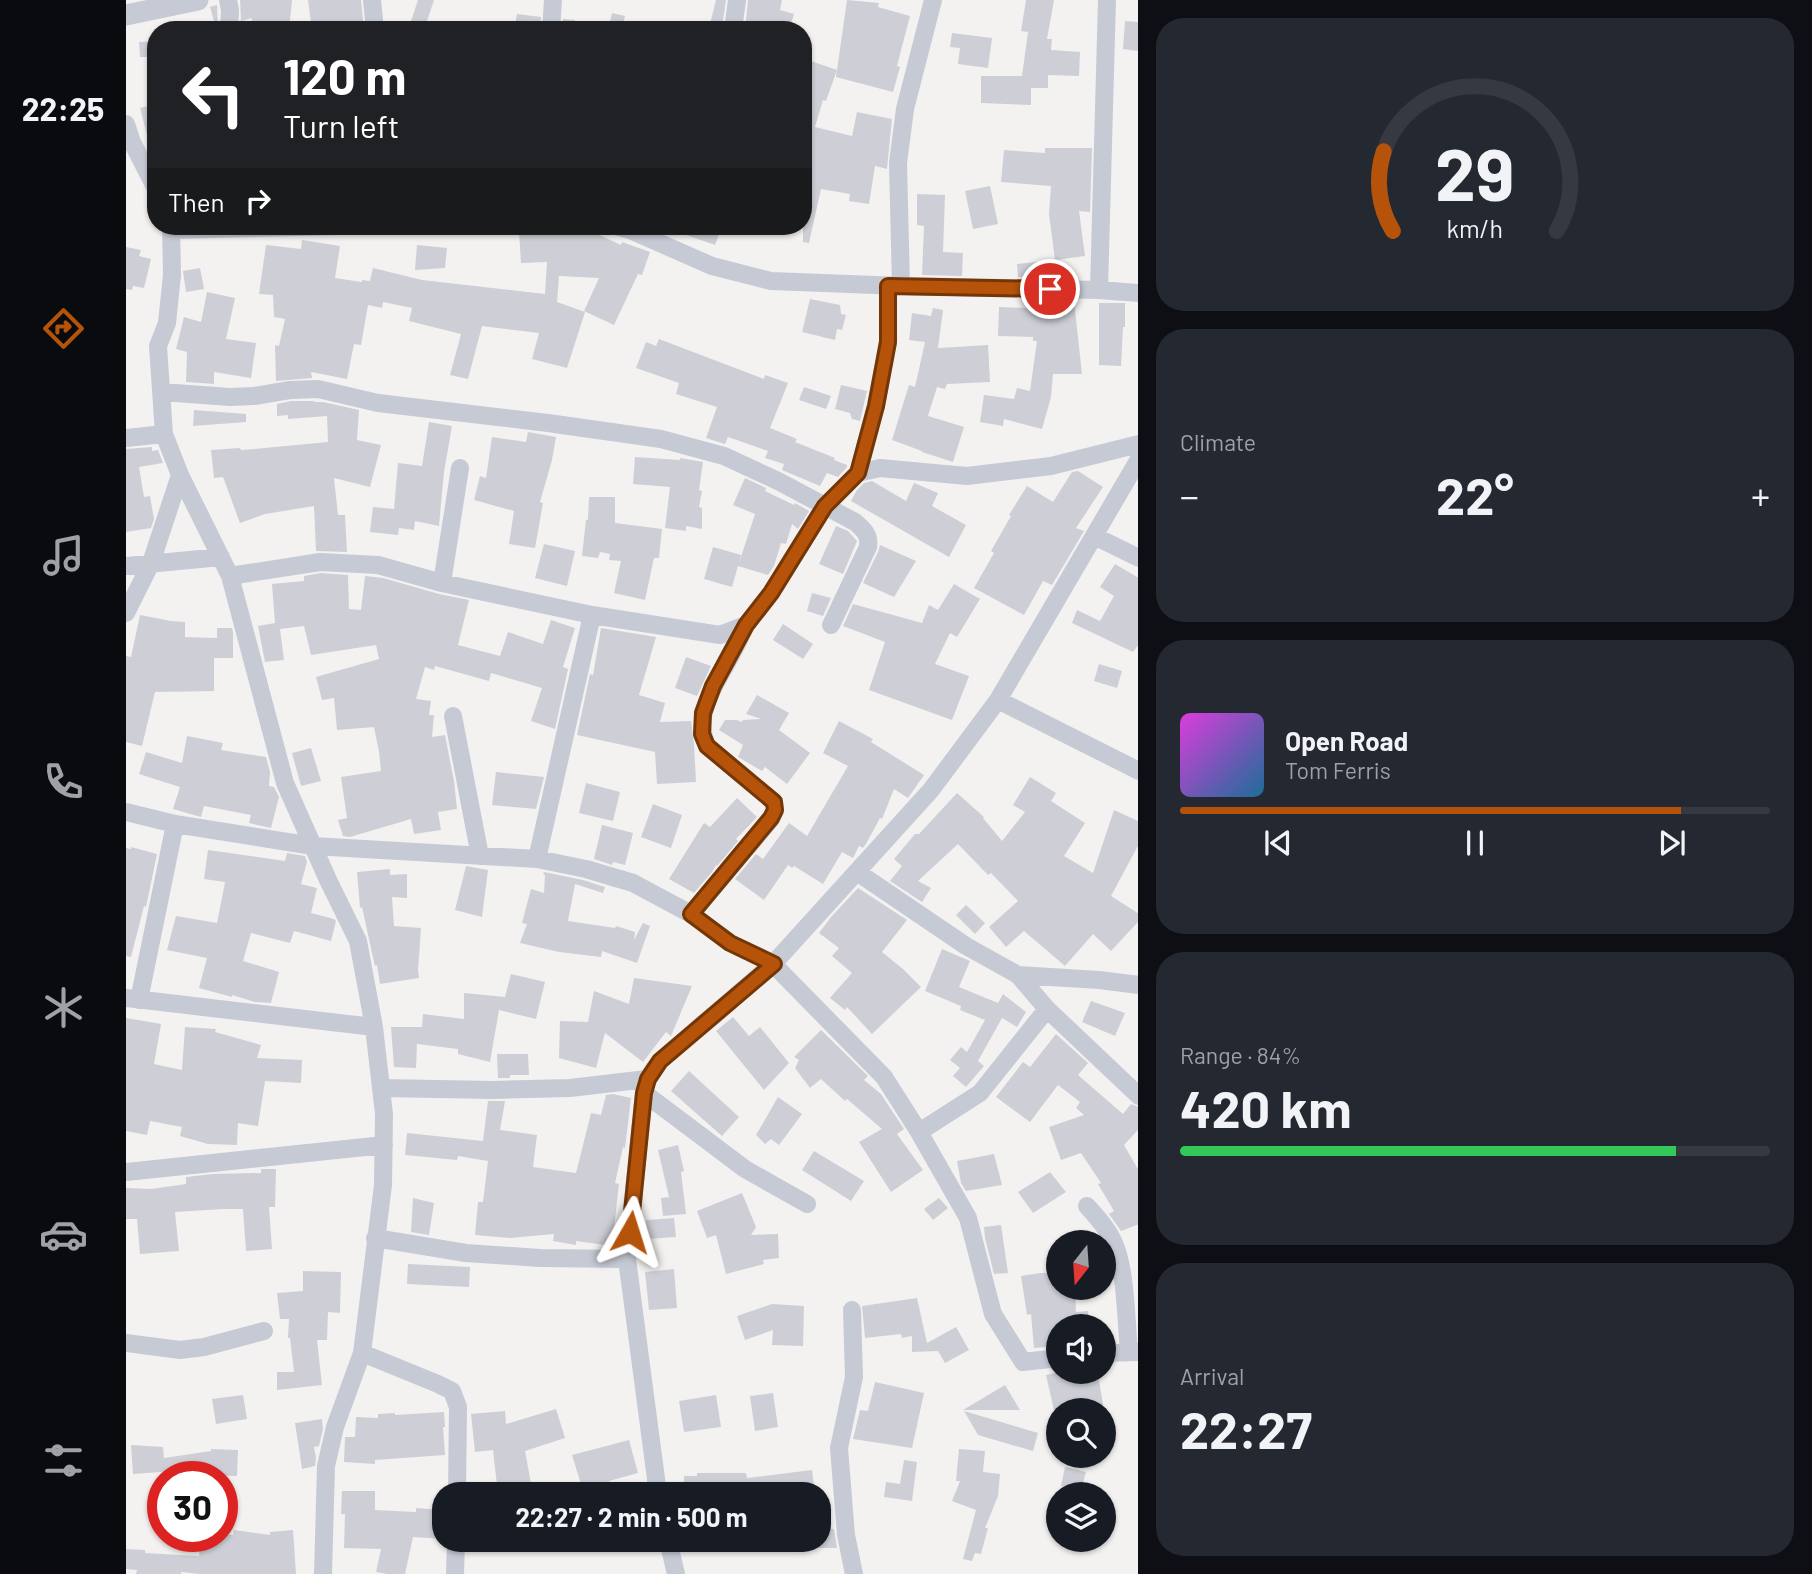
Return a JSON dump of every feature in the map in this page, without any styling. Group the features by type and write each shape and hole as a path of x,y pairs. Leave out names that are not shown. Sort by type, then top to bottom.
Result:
{"street":[{"path":"228,0 229,21"},
{"path":"372,0 374,21"},
{"path":"552,21 553,0"},
{"path":"734,21 737,0"},
{"path":"691,914 775,810 774,802 707,746 702,734 703,713 713,686 746,625 771,593 825,506 858,473 876,406 888,342 895,286 898,163 905,109 933,0"},
{"path":"1099,290 1107,0"},
{"path":"126,15 192,1"},
{"path":"126,124 147,171"},
{"path":"172,235 172,275 167,323 158,346 164,434 180,475 230,576 285,783 358,941 374,1027 384,1114 383,1185 362,1353 335,1427 326,1466 323,1574"},
{"path":"655,235 712,266 771,281 1138,293"},
{"path":"162,392 230,397 318,389 378,403 662,439 724,456 855,522 866,532 868,547 831,625"},
{"path":"126,438 164,434"},
{"path":"858,473 880,468 967,476 1051,466 1138,444"},
{"path":"656,1482 627,1259 646,1086 660,1061 774,964 931,790 998,700 1138,459"},
{"path":"442,583 460,468"},
{"path":"126,612 151,563 180,475"},
{"path":"1094,536 1138,558"},
{"path":"126,566 220,557"},
{"path":"230,576 320,562 378,565 442,583 593,615 720,635 746,625"},
{"path":"537,859 593,615"},
{"path":"998,700 1138,771"},
{"path":"453,716 480,856"},
{"path":"126,812 175,824 313,846 537,859 586,869 633,883 691,914 730,943 774,964 884,1077 968,1218 993,1314 1023,1362 1046,1359"},
{"path":"175,824 132,999 374,1027"},
{"path":"858,872 966,946 1018,975 1046,1009 1138,1096"},
{"path":"1018,975 1138,985"},
{"path":"919,1132 980,1093 1046,1009"},
{"path":"381,1088 493,1090 646,1086 746,1169 807,1204"},
{"path":"126,1172 384,1145"},
{"path":"1087,1206 1103,1224 1114,1243 1122,1269 1134,1351 1116,1352"},
{"path":"376,1238 466,1253 540,1258 627,1259"},
{"path":"852,1310 854,1377 839,1448 846,1535 854,1574"},
{"path":"126,1343 180,1350 204,1347 264,1331"},
{"path":"362,1353 452,1391 458,1407 457,1482"},
{"path":"456,1552 456,1574"},
{"path":"671,1552 676,1574"}],"building":[{"path":"240,0 292,0 290,21 252,21 252,18 241,21"},
{"path":"308,0 361,0 363,21 311,21"},
{"path":"418,0 434,0 427,21 411,21"},
{"path":"716,0 726,0 723,21 711,21"},
{"path":"748,0 782,0 780,10 794,14 792,21 746,21"},
{"path":"847,0 879,3 878,7 910,16 893,92 836,77"},
{"path":"1026,0 1054,0 1047,39 1052,39 1051,50 1080,52 1079,76 1048,75 1048,88 1031,88 1031,105 981,103 981,76 1022,76 1028,32 1021,31"},
{"path":"217,5 218,21 214,21 210,7"},
{"path":"612,13 625,16 624,21 610,21"},
{"path":"517,14 541,17 541,21 516,21"},
{"path":"1125,21 1138,22 1138,51 1123,49"},
{"path":"952,33 992,38 988,68 958,64 960,48 950,47"},
{"path":"139,42 147,42 147,57 140,57"},
{"path":"812,61 837,70 826,101 823,100 815,127 852,136 857,112 892,119 887,169 875,166 869,204 849,201 850,194 821,189 812,230"},
{"path":"147,106 147,135 140,108"},
{"path":"1045,148 1092,148 1090,212 1079,211 1085,256 1055,260 1049,214 1051,186 1001,182 1004,150 1045,153"},
{"path":"990,186 998,224 973,229 965,191"},
{"path":"917,194 945,195 943,252 963,253 962,276 922,275 924,226 917,225"},
{"path":"519,235 599,235 621,245 622,242 650,252 642,275 638,274 614,325 584,311 599,278 559,276 557,302 585,312 567,368 532,359 539,333 482,326 468,379 450,375 461,334 409,321 412,308 383,302 382,308 368,305 361,345 354,344 347,379 311,372 312,378 276,381 275,345 279,346 285,319 274,317 273,295 259,294 266,245 301,249 302,240 340,246 335,278 370,281 373,268 422,280 545,294 547,262 521,263"},
{"path":"686,235 719,235 715,245"},
{"path":"803,235 811,235 809,243 803,242"},
{"path":"417,245 447,248 445,268 415,270"},
{"path":"126,247 141,250 139,256 151,259 144,288 133,286 132,290 126,289"},
{"path":"1046,261 1047,278 1018,277 1017,264"},
{"path":"200,268 204,289 186,292 183,271"},
{"path":"207,292 235,298 226,339 256,343 251,378 214,372 214,384 186,382 187,352 176,349 184,317 201,322"},
{"path":"810,299 840,305 841,314 846,315 842,330 837,329 835,340 802,332"},
{"path":"1074,301 1082,374 1053,374 1051,397 1042,429 1004,419 1003,426 980,422 984,395 1014,399 1017,388 1030,391 1037,341 1033,341 1033,337 998,336 999,307 1060,311 1059,302"},
{"path":"1099,303 1125,303 1121,366 1099,365"},
{"path":"933,308 943,310 938,348 988,345 990,382 947,384 945,389 937,387 928,416 964,427 953,462 892,440 909,385 915,387 925,342 909,340 912,313 931,316"},
{"path":"659,339 764,379 765,375 788,383 770,428 797,439 795,442 835,458 834,460 847,467 838,477 827,473 820,486 782,470 784,464 765,458 768,451 728,437 725,444 706,438 717,407 676,394 679,383 636,368 646,342 656,346"},
{"path":"841,385 867,391 860,421 852,419 850,413 835,409"},
{"path":"804,387 831,396 826,409 799,400"},
{"path":"291,401 323,402 359,410 357,440 381,445 370,487 334,478 338,515 345,515 347,552 316,551 314,506 265,514 240,523 223,477 214,478 211,450 242,450 328,442 327,416 288,419 288,415 277,416 277,404"},
{"path":"194,410 246,414 246,422 193,426"},
{"path":"429,422 452,426 439,526 415,521 414,530 399,528 398,535 370,532 373,507 394,509 398,463 422,466"},
{"path":"528,432 556,437 540,502 543,503 535,548 509,544 514,511 474,500 480,476 486,478 492,437 526,442"},
{"path":"152,447 152,451 158,450 163,463 139,467 144,497 150,496 154,519 151,528 126,532 126,449"},
{"path":"635,457 680,458 703,462 699,490 702,491 699,507 702,508 702,529 686,526 686,531 665,528 670,487 633,484"},
{"path":"1078,471 1103,487 1076,528 1084,531 1052,585 1043,581 1024,615 974,588 994,553 991,551 1011,516 1009,515 1027,486 1053,502 1072,472"},
{"path":"745,478 766,488 765,491 809,511 798,529 792,524 786,544 781,543 774,566 768,575 738,566 732,587 704,579 713,547 741,555 739,563 755,514 733,505"},
{"path":"872,481 906,501 914,483 938,493 932,506 966,525 949,557 851,501 864,483"},
{"path":"589,497 615,497 615,523 662,529 659,558 654,558 645,600 614,593 621,561 609,560 610,554 600,552 598,558 582,556"},
{"path":"836,526 848,531 857,541 843,574 819,564"},
{"path":"544,544 575,551 567,586 535,578"},
{"path":"880,545 916,561 894,597 863,583"},
{"path":"1115,564 1138,577 1138,645 1133,652 1072,623 1077,610 1100,621 1114,596 1100,587"},
{"path":"321,573 348,575 349,609 361,610 365,576 469,600 458,645 500,656 508,632 543,644 551,620 575,628 563,667 568,669 555,729 531,721 542,688 491,673 489,681 435,666 434,670 425,667 416,699 431,701 429,715 434,715 432,737 445,735 457,809 438,812 441,830 414,834 411,819 350,837 343,836 338,820 347,818 341,777 381,771 379,752 374,727 337,730 334,698 322,700 316,677 379,659 376,645 311,655 304,626 280,629 284,660 265,662 258,626 275,623 272,584 304,581 304,576"},
{"path":"954,584 980,599 957,637 950,633 935,664 969,676 952,720 869,690 885,642 843,626 853,604 922,623 929,605 938,610"},
{"path":"812,593 831,598 823,616 807,611"},
{"path":"140,615 185,622 185,637 217,638 217,628 232,628 233,632 233,658 214,658 214,691 155,692 142,746 126,742 126,656 131,657"},
{"path":"783,624 813,644 803,659 773,640"},
{"path":"601,628 656,637 639,695 665,703 660,722 691,721 696,782 657,784 655,752 577,735 590,674 593,675"},
{"path":"686,657 711,666 697,696 675,688"},
{"path":"1099,664 1122,671 1117,688 1094,681"},
{"path":"757,695 789,713 779,730 810,753 787,784 765,767 762,771 738,757 743,745 719,730 725,720 741,722 761,719 746,714"},
{"path":"839,721 873,739 871,742 924,775 908,798 894,789 882,819 880,818 866,844 863,848 859,846 853,858 842,852 823,884 788,865 764,900 735,879 756,854 763,859 789,823 807,836 848,766 823,753"},
{"path":"187,736 223,743 221,750 266,757 270,772 269,786 274,787 279,797 271,828 249,823 251,815 204,806 201,817 173,809 180,787 139,774 146,752 182,763"},
{"path":"311,748 321,781 301,786 292,753"},
{"path":"496,772 544,777 536,809 492,805"},
{"path":"1030,777 1056,793 1051,801 1085,823 1064,856 1093,873 1114,810 1138,821 1138,846 1111,896 1138,913 1138,922 1111,951 1093,934 1065,966 1024,931 1006,947 989,927 1018,901 958,844 918,881 931,888 922,902 890,881 902,866 894,859 957,793 984,817 1002,841 1025,812 1013,805"},
{"path":"586,783 620,792 613,821 579,813"},
{"path":"737,798 757,817 736,839 738,841 712,872 694,893 669,879 704,823 710,827"},
{"path":"653,804 682,815 671,848 641,837"},
{"path":"602,825 633,833 625,865 613,862 612,865 594,859"},
{"path":"126,848 157,854 146,907 144,906 131,957 126,956"},
{"path":"208,850 285,861 287,853 305,856 307,862 301,884 317,888 311,913 336,921 331,941 294,931 290,943 251,933 243,961 279,972 271,1003 255,1002 199,988 207,958 167,950 176,916 217,923 225,882 204,879"},
{"path":"466,866 488,870 482,917 455,910"},
{"path":"390,869 390,875 407,874 407,898 392,897 394,926 421,928 419,978 380,984 362,907 360,908 357,872"},
{"path":"544,872 605,887 603,893 575,884 568,921 616,926 635,932 634,940 643,923 650,926 637,963 602,951 601,957 559,952 520,943 527,924 522,923 531,889 544,893"},
{"path":"858,888 907,920 882,952 921,987 872,1034 847,1007 845,1010 830,998 852,973 832,956 839,948 819,933"},
{"path":"966,905 985,923 975,934 956,915"},
{"path":"942,949 970,961 959,987 998,1003 1003,994 1026,1012 1017,1027 1002,1018 978,1061 984,1066 966,1087 953,1076 960,1068 950,1060 961,1047 967,1052 985,1020 960,1010 961,1006 925,991"},
{"path":"511,974 545,982 536,1019 499,1010 490,1062 458,1054 458,1049 417,1044 416,1068 394,1067 391,1027 422,1027 423,1014 464,1019 464,993 505,997"},
{"path":"634,978 692,986 671,1036 666,1032 643,1062 605,1033 596,1068 559,1058 560,1021 588,1022 594,991 629,1004"},
{"path":"1091,1001 1125,1013 1115,1036 1082,1022"},
{"path":"733,1017 749,1036 760,1027 789,1063 764,1090 716,1031"},
{"path":"126,1018 161,1024 154,1064 182,1070 185,1027 216,1029 215,1032 261,1045 257,1058 302,1060 301,1083 265,1081 258,1126 238,1123 237,1145 208,1144 180,1136 182,1127 150,1121 147,1135 126,1131"},
{"path":"821,1030 868,1076 864,1080 881,1094 904,1129 897,1134 923,1170 891,1192 859,1142 882,1129 821,1079 810,1088 795,1068 799,1060 794,1057"},
{"path":"1056,1034 1088,1063 1078,1075 1123,1114 1131,1104 1138,1107 1138,1130 1124,1145 1138,1169 1138,1224 1121,1231 1109,1214 1114,1211 1098,1184 1101,1183 1081,1153 1061,1160 1049,1127 1084,1115 1076,1108 1080,1102 1058,1085 1030,1122 996,1097 1023,1062 1030,1067"},
{"path":"497,1054 528,1054 529,1075 498,1078"},
{"path":"689,1071 739,1117 722,1136 671,1091"},
{"path":"606,1095 631,1098 625,1148 623,1147 615,1183 619,1184 612,1246 553,1241 554,1234 510,1238 475,1235 478,1202 483,1202 488,1161 458,1156 457,1160 405,1155 407,1133 483,1141 488,1101 505,1101 500,1130 537,1135 533,1167 576,1173 591,1113 601,1115"},
{"path":"778,1097 802,1114 779,1145 771,1139 765,1144 756,1135"},
{"path":"678,1145 684,1171 681,1172 686,1214 663,1216 661,1198 669,1197 658,1150"},
{"path":"814,1151 864,1181 851,1201 802,1170"},
{"path":"994,1154 1002,1185 966,1191 961,1183 957,1161"},
{"path":"261,1169 276,1169 275,1207 269,1207 272,1249 246,1251 243,1209 224,1209 175,1212 179,1251 140,1254 137,1219 126,1219 126,1188 151,1189 186,1184 186,1177 261,1173"},
{"path":"1050,1172 1066,1192 1033,1213 1018,1192"},
{"path":"742,1193 756,1227 751,1235 778,1234 779,1258 763,1260 764,1264 726,1274 716,1235 707,1238 697,1211"},
{"path":"413,1198 434,1203 429,1235 411,1232"},
{"path":"939,1198 948,1208 933,1220 924,1209"},
{"path":"674,1218 676,1237 648,1239 646,1220"},
{"path":"1001,1225 1008,1273 994,1274 984,1227"},
{"path":"408,1264 470,1267 469,1287 407,1284"},
{"path":"674,1269 677,1308 649,1310 645,1272"},
{"path":"303,1271 341,1272 340,1313 328,1312 327,1340 317,1340 322,1385 277,1390 277,1372 294,1372 288,1338 289,1319 280,1319 277,1293 303,1291"},
{"path":"1046,1273 1046,1300 1076,1300 1076,1312 1088,1311 1088,1314 1046,1314 1046,1347 1034,1348 1031,1314 1027,1315 1021,1276"},
{"path":"917,1298 927,1343 956,1327 969,1350 945,1363 938,1351 912,1352 912,1336 902,1338 901,1334 865,1338 862,1306"},
{"path":"772,1304 804,1306 803,1346 772,1345 773,1330 745,1340 737,1316"},
{"path":"875,1382 924,1393 912,1448 853,1439 860,1410 868,1411"},
{"path":"1048,1384 1100,1384 1102,1398 1051,1398"},
{"path":"1005,1385 1020,1410 963,1410"},
{"path":"773,1393 778,1427 755,1431 750,1396"},
{"path":"243,1395 247,1419 216,1424 212,1399"},
{"path":"716,1395 721,1427 684,1432 679,1401"},
{"path":"556,1409 565,1438 525,1451 531,1482 497,1482 493,1450 475,1452 471,1414 505,1411 506,1424"},
{"path":"964,1411 1038,1433 1033,1451 978,1435"},
{"path":"444,1412 445,1455 375,1460 375,1464 344,1462 345,1437 355,1437 356,1417 378,1418 378,1414"},
{"path":"322,1419 319,1446 314,1447 315,1466 302,1469 295,1423"},
{"path":"629,1440 638,1473 609,1482 580,1482 572,1455"},
{"path":"131,1445 163,1447 164,1458 211,1449 238,1450 238,1461 147,1461 147,1473 133,1474"},
{"path":"959,1449 985,1451 983,1472 1000,1474 998,1496 985,1528 988,1528 981,1554 975,1553 972,1561 963,1559 976,1510 952,1501 960,1481 956,1481"},
{"path":"904,1460 917,1462 912,1501 884,1497 886,1482 900,1484"},
{"path":"1065,1468 1086,1472 1083,1482 1062,1482"},
{"path":"812,1470 814,1482 684,1482 684,1476 697,1476 697,1473 746,1473 747,1478"},
{"path":"342,1491 375,1491 375,1510 416,1512 416,1508 432,1509 432,1538 413,1537 405,1574 376,1572 381,1549 344,1548 345,1514 341,1514"},
{"path":"831,1529 834,1529 837,1548 831,1548"},
{"path":"293,1530 296,1574 136,1574 137,1570 126,1569 126,1549 145,1550 145,1553 199,1556 199,1552 238,1552 238,1531 270,1535 270,1532"}],"route":[{"path":"630,1232 644,1093 648,1079 660,1061 774,964 730,943 691,914 775,810 774,802 707,746 702,734 703,713 713,686 746,625 771,593 825,506 858,473 876,406 888,342 888,286 1050,289"}]}
